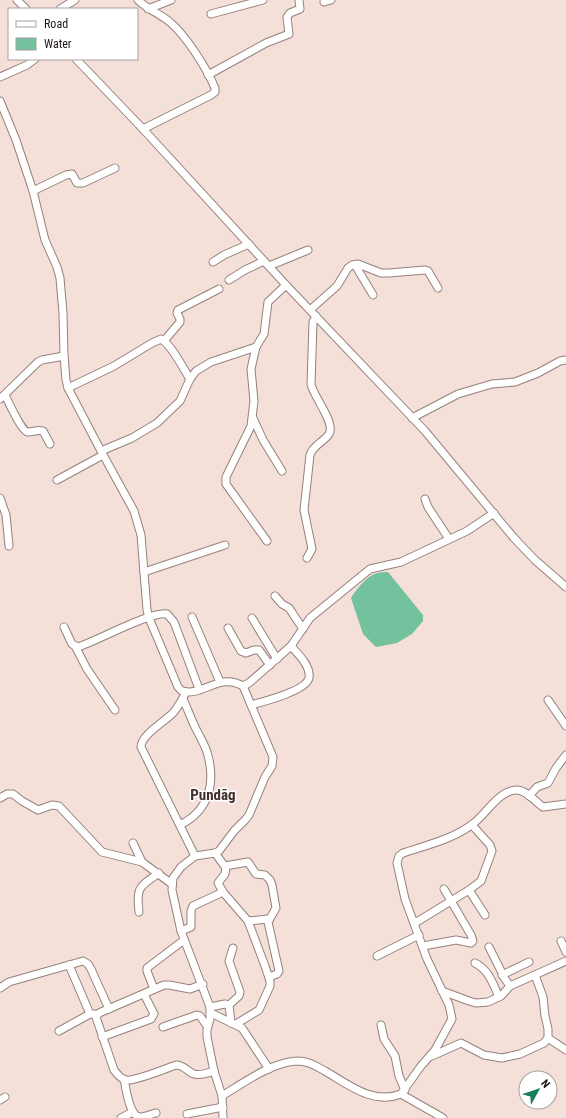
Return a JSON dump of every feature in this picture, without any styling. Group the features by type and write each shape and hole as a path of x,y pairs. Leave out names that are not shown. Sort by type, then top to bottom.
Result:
{"street":[{"path":"17,0 25,8"},
{"path":"62,8 75,0"},
{"path":"138,0 148,9 166,19 180,33 193,50 215,90"},
{"path":"148,9 171,0"},
{"path":"211,14 236,4 263,0"},
{"path":"208,75 266,43 289,34 287,17 290,13 300,9 299,0"},
{"path":"0,77 34,60"},
{"path":"77,60 143,129 286,285 425,431 514,538 535,560 566,587"},
{"path":"143,129 210,95 215,90 219,69"},
{"path":"0,102 3,116 16,140 33,191 45,240 57,267 60,278 63,313 64,356 68,388 102,453 130,501 134,511 141,536 149,618 178,686 185,695 207,751 211,771 210,792 201,809 187,822 180,825"},
{"path":"33,191 66,175 72,174 77,182 83,183 114,168"},
{"path":"213,262 224,255 249,244"},
{"path":"229,280 244,270 308,250"},
{"path":"310,310 334,289 348,268 358,264 381,273 425,270 428,271 438,288"},
{"path":"355,265 373,295"},
{"path":"268,541 226,484 226,477 251,426 253,418 254,393 251,369 256,347 264,334 268,302 286,285"},
{"path":"164,341 180,322 177,313 178,310 218,289"},
{"path":"307,558 312,549 304,510 309,460 312,450 329,435 331,428 311,384 313,322 316,316"},
{"path":"68,388 114,366 161,339 164,341 190,379"},
{"path":"57,480 157,423 180,401 190,379 196,371 211,362 256,347"},
{"path":"50,444 43,431 37,430 25,432 3,397 38,362 64,356"},
{"path":"412,418 458,394 492,384 515,382 538,373 560,361 566,360"},
{"path":"253,418 263,440 282,471"},
{"path":"0,498 6,515 9,546"},
{"path":"425,500 449,539"},
{"path":"242,686 292,646 310,618 370,569 401,562 467,530 494,513"},
{"path":"144,572 225,545"},
{"path":"275,596 282,604 289,608 303,630"},
{"path":"75,646 83,645 149,618 165,614 172,618 199,689"},
{"path":"192,617 220,682"},
{"path":"252,618 277,659"},
{"path":"64,627 87,670 115,710"},
{"path":"228,628 241,651 246,653 256,649 259,650 270,665"},
{"path":"250,706 290,693 307,681 309,676 304,661 292,646"},
{"path":"195,856 141,747 141,744 145,737 172,714 185,695 220,682 231,682 242,686 271,751 273,762 249,815 234,831 219,851 215,853 200,854 181,866 176,872 172,884 181,931 203,984 211,1010 207,1026 207,1037 214,1071 222,1096 223,1118"},
{"path":"548,700 566,726"},
{"path":"529,796 537,787 550,781 556,768 566,755"},
{"path":"222,1096 269,1069 283,1063 296,1061 308,1061 363,1094 375,1097 391,1097 403,1092 421,1066 436,1050 452,1019 449,1005 423,946 405,898 397,863 399,856 455,834 472,825 485,814 495,802 508,792 520,790 542,806 566,804"},
{"path":"0,798 7,794 14,794 22,801 38,810 52,805 59,806 102,852 142,862 172,884"},
{"path":"415,923 481,881 492,851 490,845 472,825"},
{"path":"133,843 142,862"},
{"path":"215,853 225,866 226,871 218,883 223,892 248,921 269,977 270,986 262,1007 255,1013 234,1024"},
{"path":"225,866 248,862 256,874 265,875 268,877 272,885 276,908 268,920 280,971 269,977"},
{"path":"139,912 137,897 140,885 159,873"},
{"path":"423,946 456,940 468,943 473,941 444,888"},
{"path":"469,890 485,915"},
{"path":"181,931 190,927 191,911 193,906 223,892"},
{"path":"248,921 268,920"},
{"path":"377,956 419,935"},
{"path":"154,990 147,971 148,968 184,940"},
{"path":"561,941 566,952"},
{"path":"489,947 502,975 510,986"},
{"path":"211,1010 225,1004 229,1004 239,996 240,992 229,961 233,948"},
{"path":"0,988 9,982 83,961 91,968 109,1009"},
{"path":"442,991 476,1003 488,1002 500,997 510,986 566,961"},
{"path":"502,975 529,962"},
{"path":"475,963 481,966 488,974 500,997"},
{"path":"69,965 97,1021 114,1070 124,1080 132,1112 141,1117 156,1113"},
{"path":"430,1056 461,1043 489,1057 512,1057 544,1043 548,1038 548,1029 543,997 535,975"},
{"path":"59,1031 164,985 190,988 203,984"},
{"path":"102,1037 152,1019 154,1014 144,994"},
{"path":"229,1004 234,1024"},
{"path":"211,1010 242,1028 269,1069"},
{"path":"162,1027 197,1015 200,1016 207,1026"},
{"path":"381,1025 384,1040 395,1056 403,1092 433,1116 443,1118"},
{"path":"548,1038 566,1050"},
{"path":"124,1080 133,1079 176,1065 183,1066 194,1074 199,1075 214,1071"},
{"path":"187,1114 223,1107"},
{"path":"121,1118 132,1112"}],"water":[{"path":"388,572 423,615 423,621 412,634 397,643 376,647 363,634 351,598 370,576"}],"district":[{"name":"Pundāg","path":"213,795"}]}
